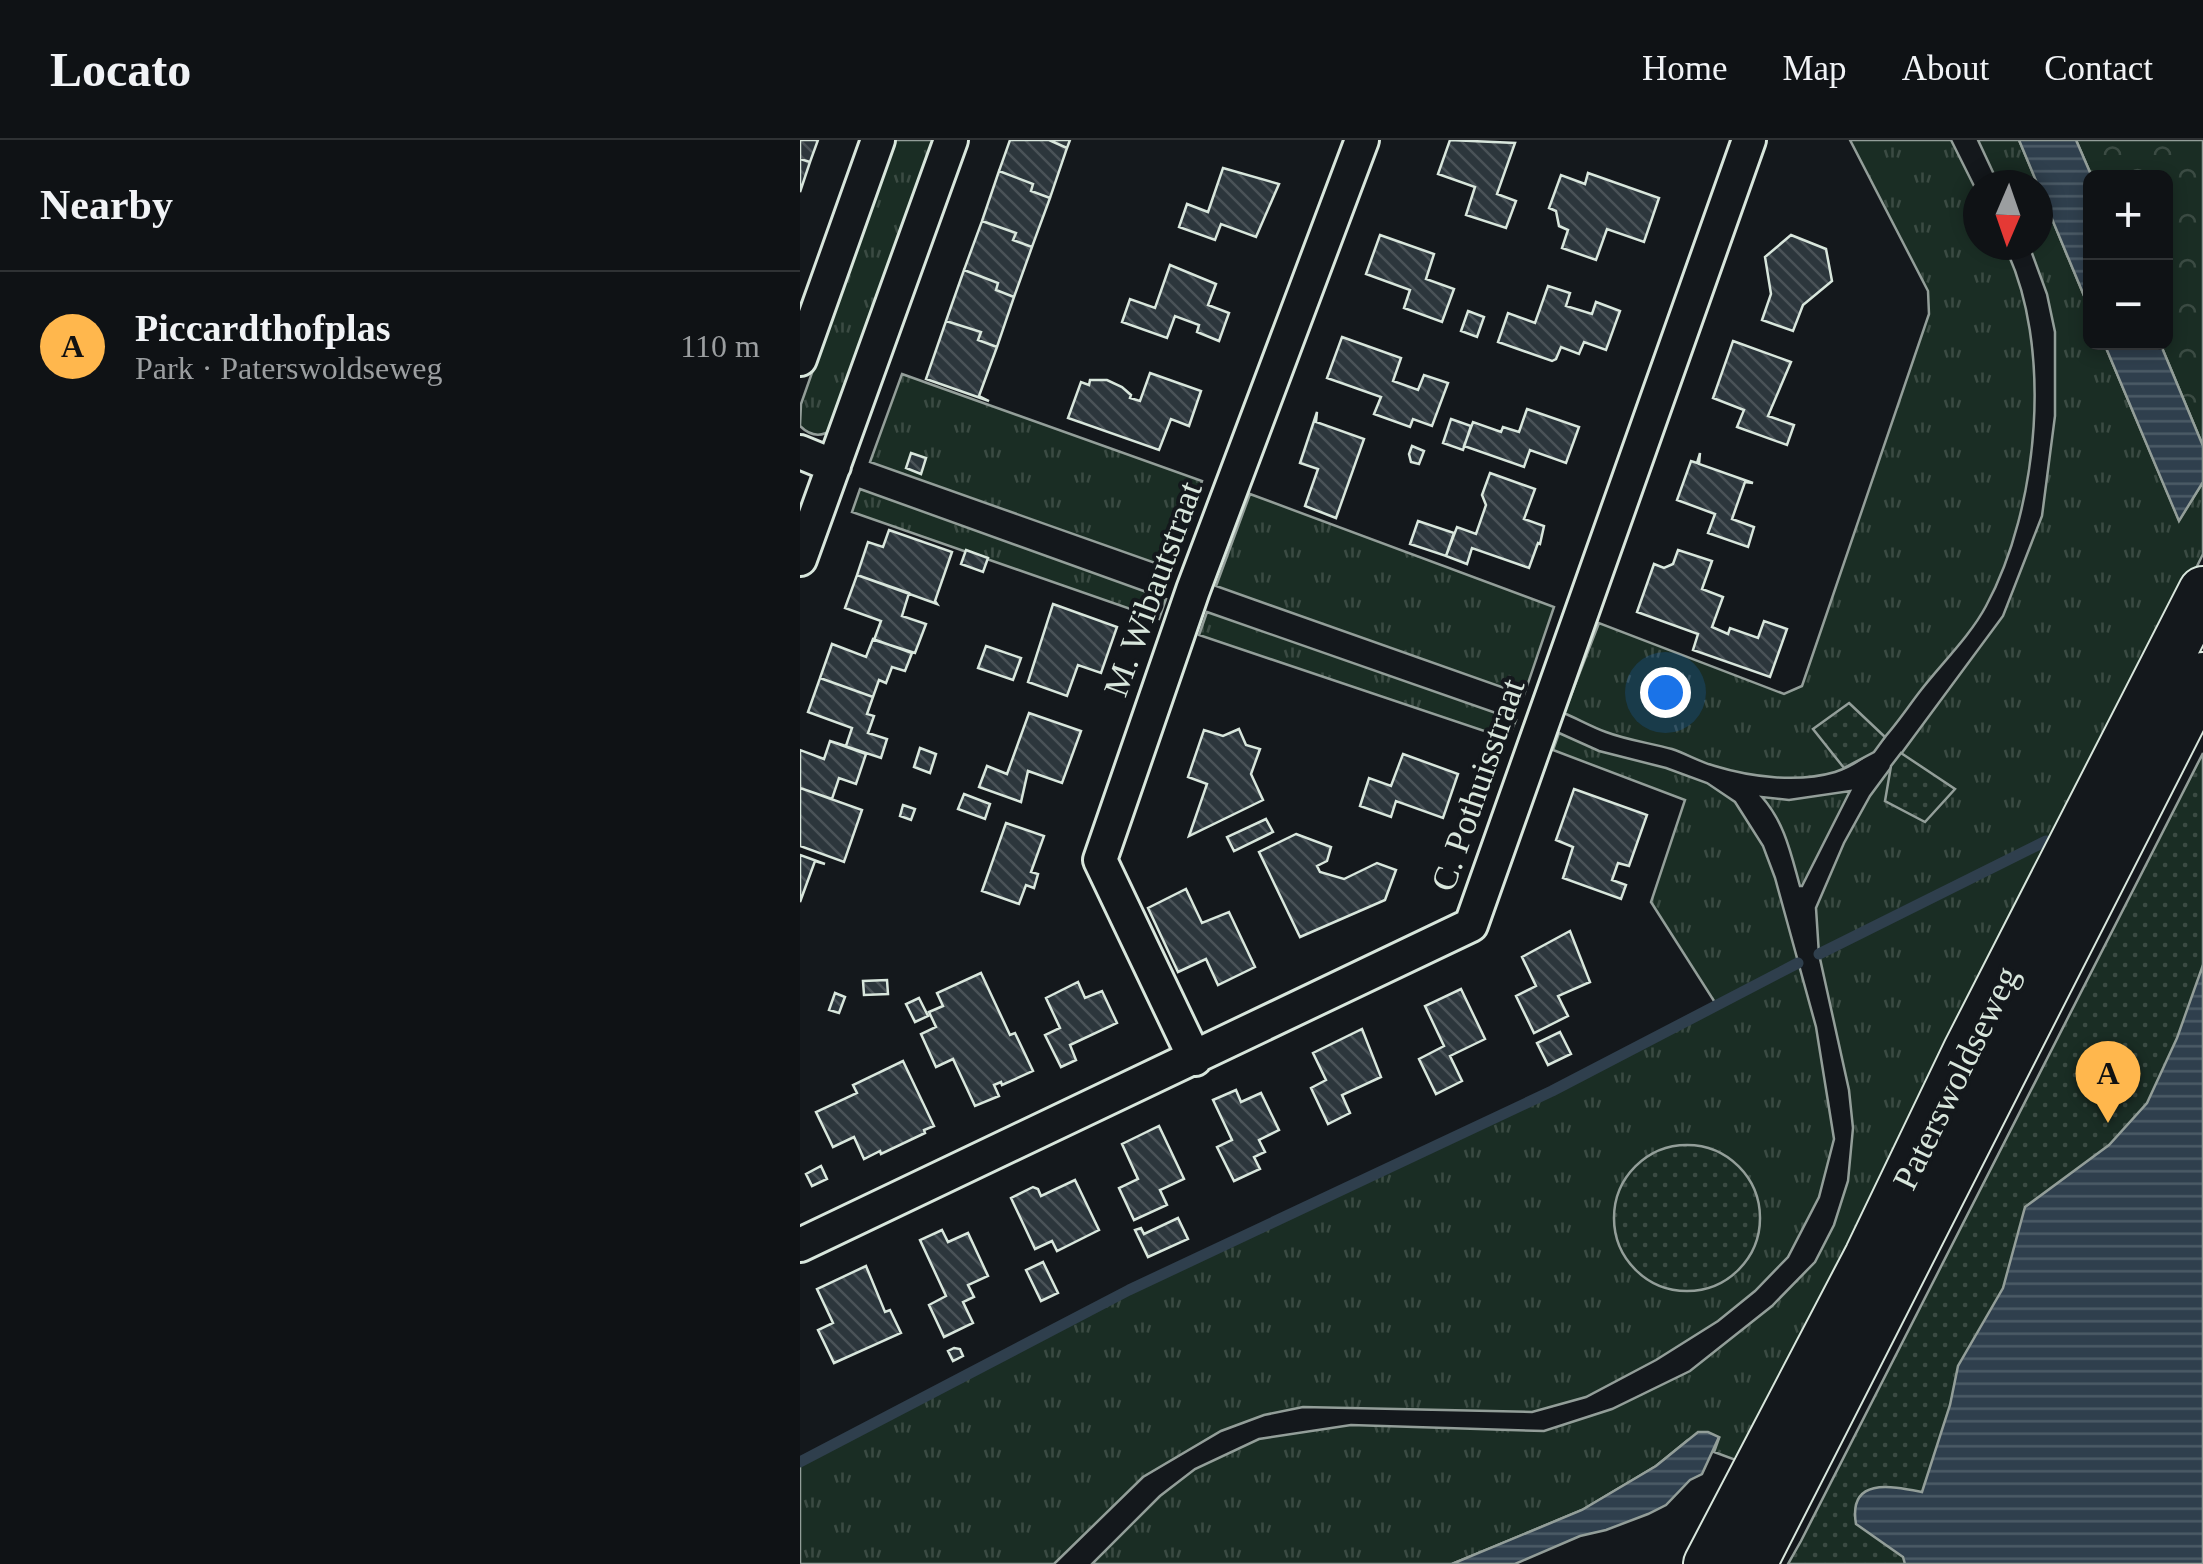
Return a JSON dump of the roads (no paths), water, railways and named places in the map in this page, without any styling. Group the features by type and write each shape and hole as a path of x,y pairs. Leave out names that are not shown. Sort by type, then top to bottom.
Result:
{"main road":[{"name":"Paterswoldseweg","path":"1708,1564 1870,1256 1968,1050 2203,591"},
{"name":"Paterswoldseweg","path":"1752,1564 2203,677"}],"street":[{"path":"800,359 878,140"},
{"path":"800,559 951,140"},
{"name":"M. Wibautstraat","path":"1195,1059 1100,860 1193,590 1362,140"},
{"name":"C. Pothuisstraat","path":"800,1244 1471,925 1749,140"},
{"path":"800,452 834,466"}],"water":[{"path":"2019,140 2076,140 2089,170 2083,170 2083,293 2053,221 2053,170 2032,170"},
{"path":"2107,350 2163,350 2203,446 2203,482 2179,521"},
{"path":"2203,965 2203,1564 1905,1564 1903,1557 1856,1524 1859,1498 1874,1488 1922,1492 1950,1405 1958,1366 2003,1288 2025,1207 2109,1145 2147,1103 2177,1038"},
{"path":"1698,1432 1719,1437 1702,1474 1690,1480 1666,1505 1515,1564 1452,1564 1582,1510 1656,1466"}],"waterway":[{"path":"1819,954 2046,841"},
{"path":"800,1462 1129,1290 1552,1091 1798,963"}],"place":[{"name":"Piccardthofplas","path":"2108,1123"}]}
